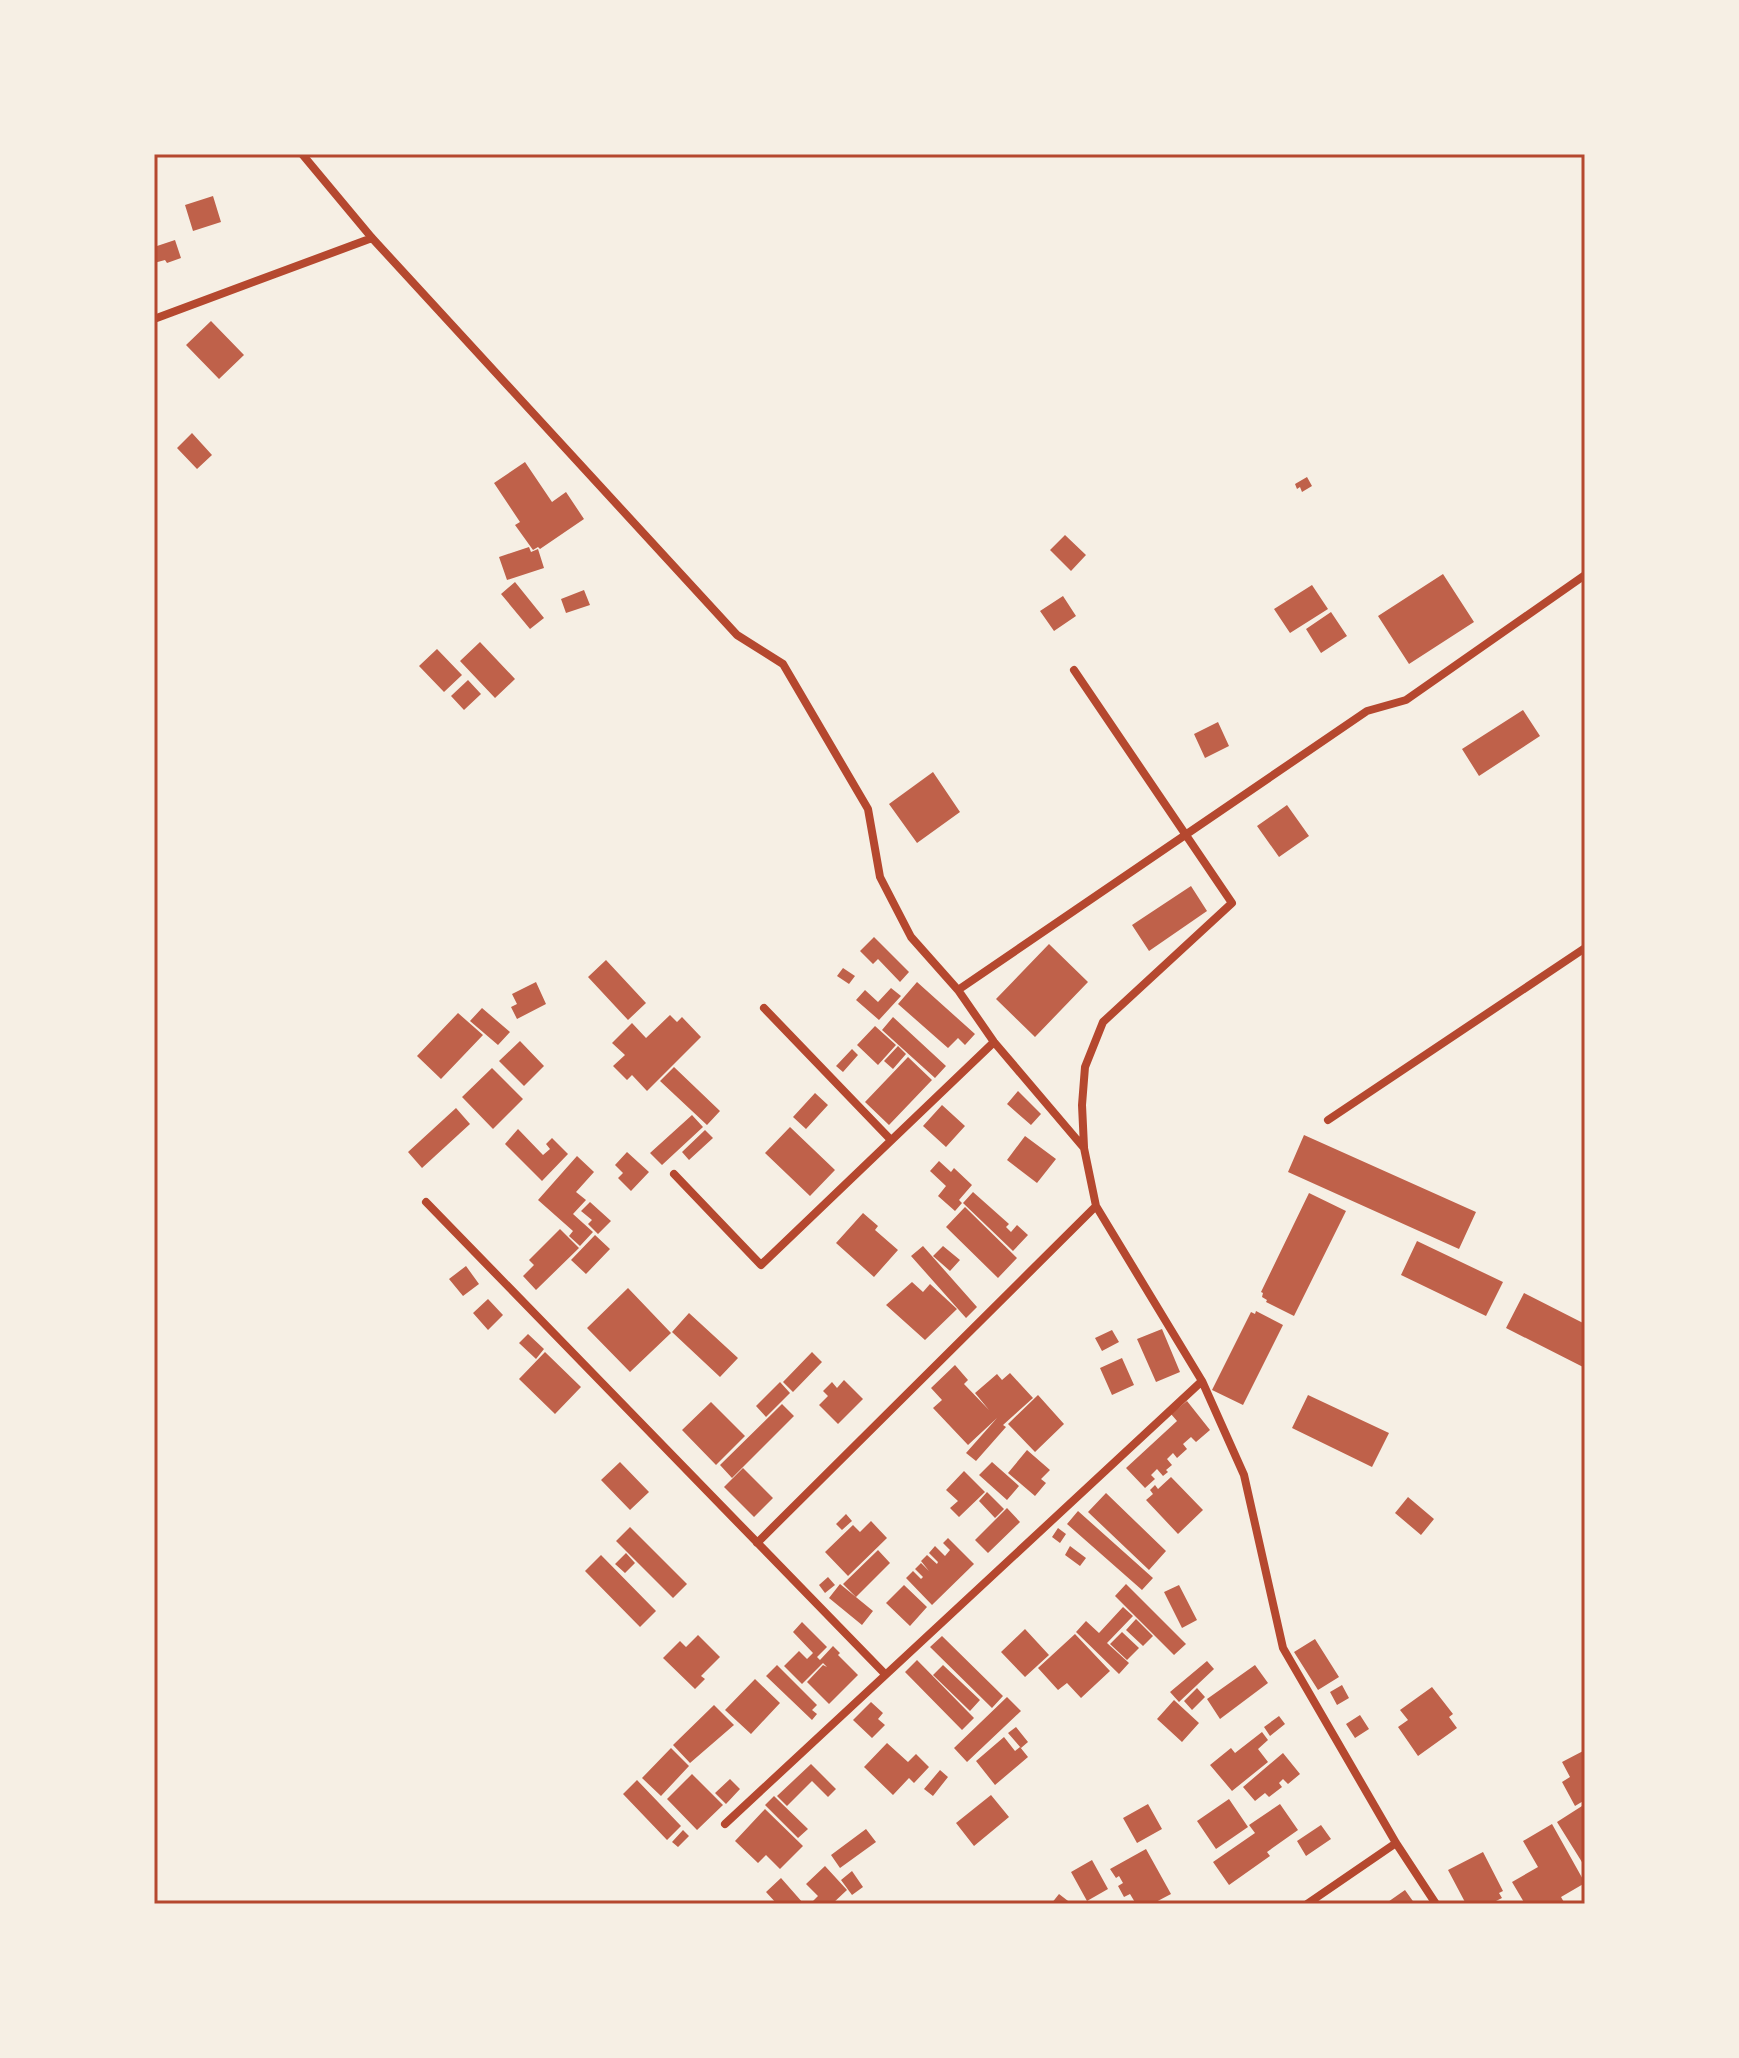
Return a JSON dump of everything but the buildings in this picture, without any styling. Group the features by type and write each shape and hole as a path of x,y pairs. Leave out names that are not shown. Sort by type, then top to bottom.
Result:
{"street":[{"path":"302,154 372,238 737,635 783,664 868,809 880,877 911,937 958,990 994,1042 1084,1148"},
{"path":"154,319 372,238"},
{"path":"958,990 1367,711 1406,700 1585,575"},
{"path":"1074,670 1232,903 1103,1022 1085,1067 1082,1105 1084,1148 1096,1206 1202,1381 1244,1475 1283,1648 1396,1843 1436,1904"},
{"path":"1328,1120 1585,948"},
{"path":"764,1008 891,1140"},
{"path":"674,1174 761,1265 994,1042"},
{"path":"426,1202 885,1674"},
{"path":"757,1543 1096,1206"},
{"path":"725,1824 1202,1381"},
{"path":"1307,1904 1396,1843"}]}
